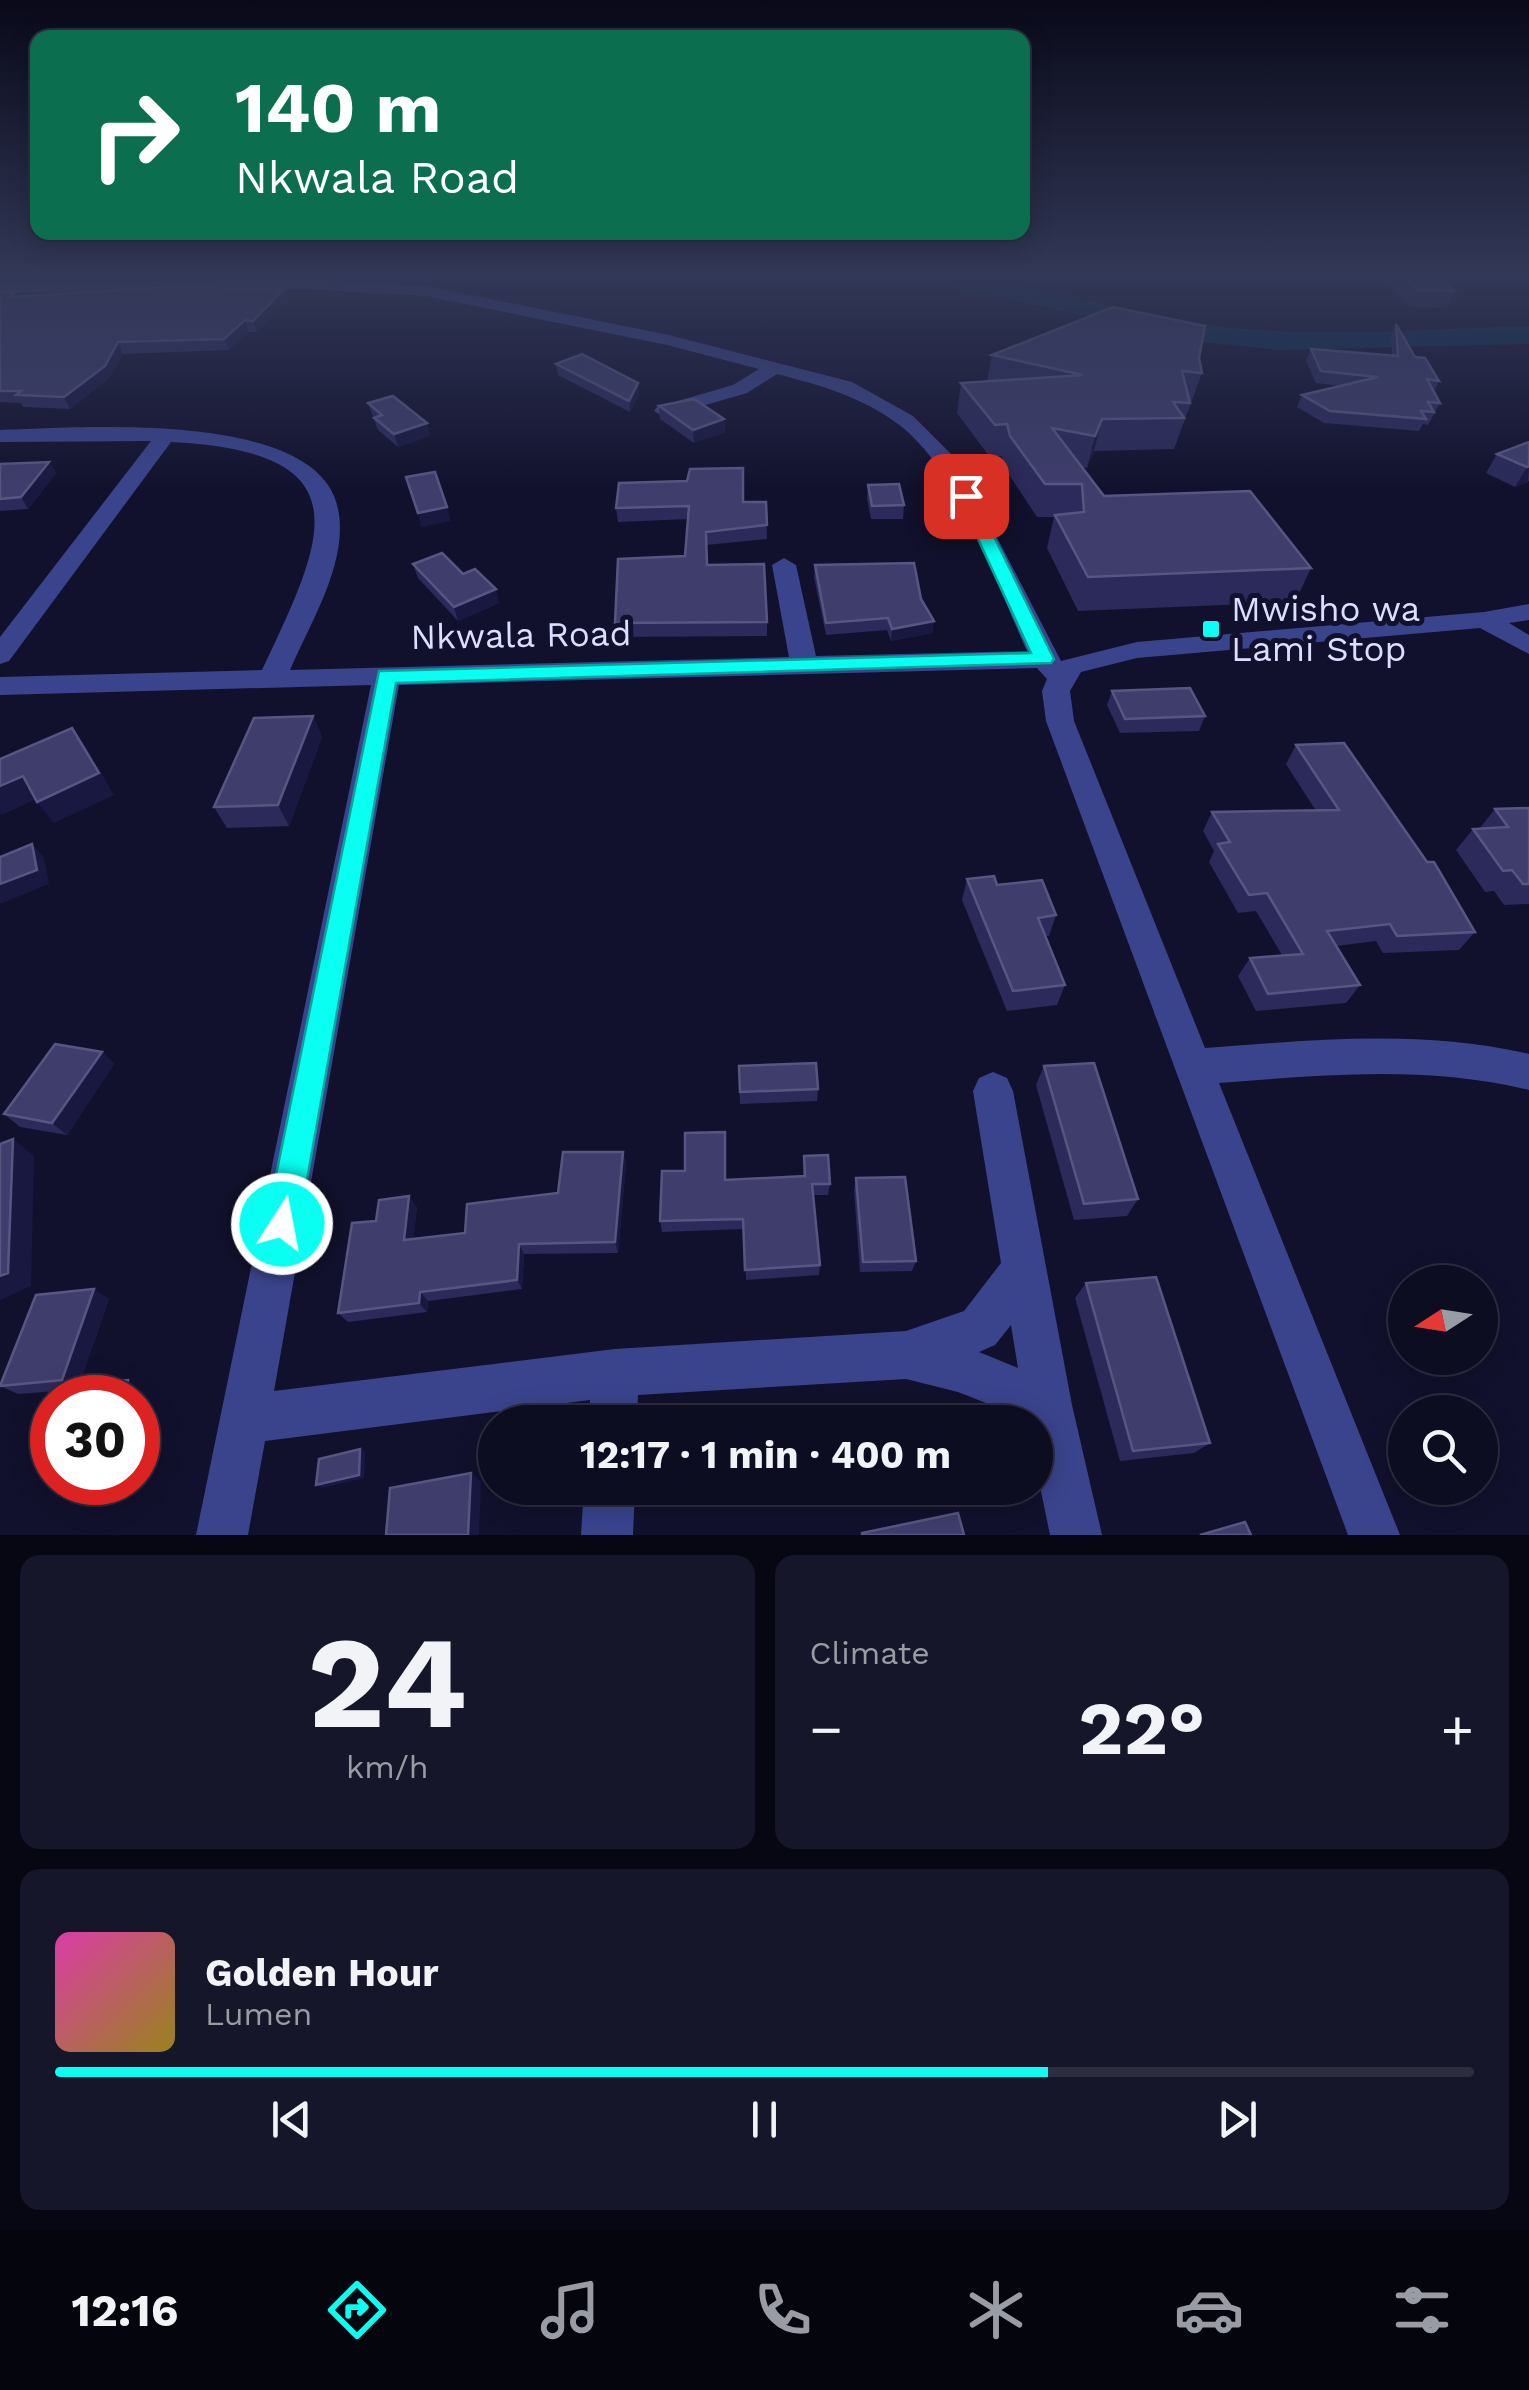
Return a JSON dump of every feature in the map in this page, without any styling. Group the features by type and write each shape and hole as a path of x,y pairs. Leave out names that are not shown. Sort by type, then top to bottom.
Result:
{"street":[{"path":"692,348 845,386 891,412 950,464 1058,668 1060,720 1374,1535"},
{"path":"664,410 740,389 777,366"},
{"path":"0,436 166,434 238,442 275,455 316,484 326,504 328,535 307,600 272,679"},
{"path":"0,655 166,434"},
{"path":"784,564 804,665"},
{"name":"Nkwala Road","path":"0,686 804,665 1058,668 1137,650 1484,620 1529,612"},
{"path":"1484,620 1529,646"},
{"path":"222,1535 386,676"},
{"path":"1193,1067 1374,1055 1429,1056 1529,1072"},
{"path":"994,1091 1048,1405"},
{"path":"906,1355 978,1328 1024,1269"},
{"path":"245,1419 616,1372 906,1355 959,1368 1048,1405"},
{"path":"614,1405 616,1372"},
{"path":"1053,1428 1076,1535"},
{"path":"608,1535 609,1505"}],"building":[{"path":"0,348 115,348 105,366 64,397 0,391"},
{"path":"1011,348 1201,348 1202,373 1182,371 1190,403 1173,402 1184,418 1102,419 1095,436 1052,428 1104,496 1250,491 1311,568 1088,577 1055,515 1084,512 1082,484 1045,484 1010,436 1007,424 995,425 961,383 1083,375 992,355"},
{"path":"1397,348 1410,348 1415,357 1425,358 1439,381 1427,379 1440,403 1428,402 1434,412 1421,411 1426,419 1330,411 1302,395 1378,377 1321,371 1311,349 1398,356"},
{"path":"582,354 638,383 629,401 556,364"},
{"path":"393,396 427,423 394,434 374,418 382,415 368,403"},
{"path":"694,399 724,419 693,430 659,406"},
{"path":"1529,442 1527,467 1497,454"},
{"path":"49,462 21,497 0,499 0,464"},
{"path":"743,468 743,502 766,502 767,525 706,532 707,565 764,564 767,622 615,623 618,559 685,556 689,506 616,508 619,483 687,481 690,469"},
{"path":"435,472 447,507 418,513 406,477"},
{"path":"899,484 904,505 872,506 868,485"},
{"path":"442,553 463,574 475,569 496,589 454,607 413,564"},
{"path":"914,563 921,599 934,621 892,629 888,618 826,623 815,565"},
{"path":"1190,688 1205,716 1125,719 1112,691"},
{"path":"313,716 278,805 214,807 254,718"},
{"path":"72,728 99,773 37,802 23,776 0,786 0,759"},
{"path":"1344,743 1427,862 1434,862 1475,932 1397,936 1390,924 1327,931 1360,985 1268,994 1250,958 1303,954 1267,893 1249,895 1218,844 1230,842 1212,812 1339,810 1296,745"},
{"path":"1529,808 1529,884 1523,884 1512,870 1503,871 1473,829 1508,827 1495,809"},
{"path":"32,844 37,870 0,884 0,857"},
{"path":"994,876 997,885 1042,880 1056,915 1038,918 1065,985 1013,991 967,879"},
{"path":"55,1044 102,1052 52,1123 4,1114"},
{"path":"816,1063 818,1089 740,1092 739,1066"},
{"path":"1094,1063 1138,1199 1084,1204 1044,1066"},
{"path":"725,1132 725,1180 805,1176 804,1156 828,1155 830,1184 812,1184 820,1265 745,1270 743,1219 660,1221 662,1171 685,1171 685,1133"},
{"path":"13,1139 8,1273 0,1276 0,1144"},
{"path":"563,1152 623,1152 615,1242 519,1244 517,1280 420,1292 419,1303 338,1313 352,1223 376,1221 379,1200 409,1196 404,1240 465,1233 467,1204 558,1193"},
{"path":"905,1177 916,1261 863,1262 856,1178"},
{"path":"1156,1277 1210,1443 1133,1451 1086,1283"},
{"path":"94,1289 64,1375 30,1375 30,1383 0,1386 36,1295"},
{"path":"360,1449 359,1475 316,1485 319,1459"},
{"path":"471,1473 468,1535 386,1535 390,1488"},
{"path":"958,1513 964,1535 862,1535 862,1533"},
{"path":"1245,1522 1251,1535 1200,1535"}],"place":[{"name":"Mwisho wa Lami Stop","path":"1211,629"}],"route":[{"path":"282,1224 386,676 1044,659 966,496"}]}
